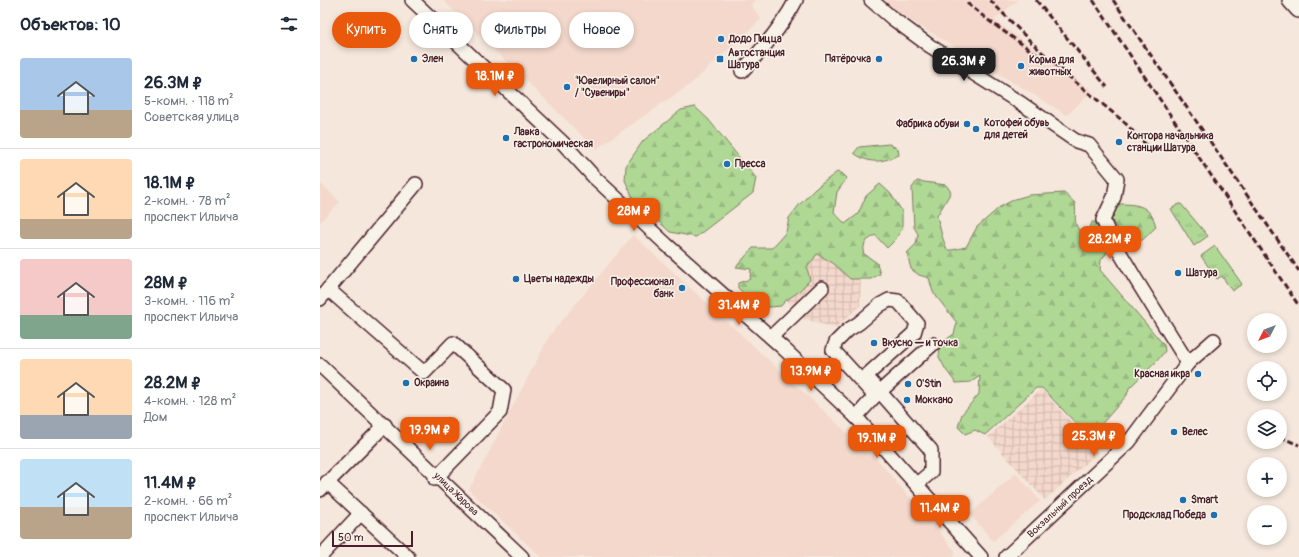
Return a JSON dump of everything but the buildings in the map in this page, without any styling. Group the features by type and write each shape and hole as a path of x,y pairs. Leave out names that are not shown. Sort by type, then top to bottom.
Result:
{"main road":[{"path":"1291,0 1299,9"}],"street":[{"path":"412,0 562,142 594,178 771,337 856,417 981,557"},
{"path":"742,71 768,44 788,15 796,0"},
{"path":"871,0 892,18 930,46 1022,104 1076,141 1089,145 1117,179 1114,197 1103,220 1110,236 1188,363"},
{"path":"320,299 416,184"},
{"path":"771,337 822,288"},
{"path":"328,289 424,373 453,343 504,390 500,412 437,478"},
{"path":"877,394 866,376 914,333 917,323 898,301 889,300 880,305 859,323 848,330 836,342 833,350 931,450 931,472 917,484"},
{"name":"Вокзальный проезд","path":"1006,557 1129,442 1188,363 1214,340"},
{"path":"856,417 877,394 933,344"},
{"name":"улица Жарова","path":"320,365 385,426 437,478 522,557"},
{"path":"385,426 323,486 360,513 408,557"},
{"path":"320,557 360,513"}],"shaded area":[{"path":"443,0 755,0 751,5 761,19 692,83 596,149 492,48 561,48 561,12 481,12 481,37 473,29 473,12 455,12"},
{"path":"883,0 1018,0 994,20 1092,91 1067,115 892,9"},
{"path":"320,183 340,202 320,222"},
{"path":"797,230 861,269 860,306 835,328 804,319 773,286"},
{"path":"633,235 880,463 955,551 954,557 541,557 469,490 550,335"},
{"path":"1041,389 1098,452 1045,500 988,437"},
{"path":"1016,473 1040,501 993,541 970,514"}],"green space":[{"path":"695,107 708,119 756,178 753,193 696,237 670,232 633,198 625,180 626,166 643,141 681,110"},
{"path":"889,144 898,149 899,155 882,161 871,161 854,153 859,147"},
{"path":"837,172 843,174 847,178 837,192 834,212 845,224 858,214 866,196 880,184 890,193 902,211 902,229 895,240 887,248 875,235 865,242 863,253 877,263 880,274 871,279 850,279 833,263 817,254 807,268 810,280 797,293 785,301 781,306 760,308 738,288 738,283 750,279 751,269 736,267 753,248 772,248 786,232 789,218 800,204 815,189"},
{"path":"917,181 946,185 951,192 937,216 947,250 966,247 977,227 1000,207 1015,199 1029,195 1064,193 1075,203 1075,221 1080,232 1088,230 1092,222 1100,222 1112,247 1101,260 1100,270 1164,345 1165,351 1156,362 1129,388 1127,395 1098,428 1085,433 1042,388 1036,388 985,435 975,430 965,434 958,427 962,414 979,394 980,376 971,382 956,383 946,370 939,357 940,344 954,334 957,323 933,292 929,278 919,275 911,269 907,253 916,244 918,234 914,227 912,188"},
{"path":"1118,204 1137,205 1147,210 1151,214 1156,227 1139,242 1134,243 1126,240 1118,231 1110,217"},
{"path":"1181,204 1208,236 1194,246 1171,209"},
{"path":"1215,246 1242,284 1232,291 1222,276 1217,279 1201,256"}],"railway":[{"path":"990,0 1033,44 1073,80 1123,121 1152,151"},
{"path":"1036,0 1107,87"},
{"path":"1093,0 1299,306"},
{"path":"1113,0 1299,271"},
{"path":"967,3 1040,57"},
{"path":"1287,440 1299,445"}],"place":[{"name":"Додо Пицца","path":"721,39"},
{"name":"Элен","path":"414,59"},
{"name":"Автостанция Шатура","path":"720,59"},
{"name":"Пятёрочка","path":"879,59"},
{"name":"Корма для животных","path":"1021,66"},
{"name":"\"Ювелирный салон\" / \"Сувениры\"","path":"567,87"},
{"name":"Фабрика обуви","path":"967,124"},
{"name":"Котофей обувь для детей","path":"976,129"},
{"name":"Лавка гастрономическая","path":"506,138"},
{"name":"Контора начальника станции Шатура","path":"1119,142"},
{"name":"Пресса","path":"727,164"},
{"name":"Шатура","path":"1178,273"},
{"name":"Цветы надежды","path":"516,279"},
{"name":"Профессионал банк","path":"682,288"},
{"name":"Вкусно — и точка","path":"874,343"},
{"name":"Красная икра","path":"1198,374"},
{"name":"Окраина","path":"406,383"},
{"name":"O'Stin","path":"908,384"},
{"name":"Моккано","path":"907,400"},
{"name":"Велес","path":"1174,432"},
{"name":"Smart","path":"1183,500"},
{"name":"Продсклад Победа","path":"1214,515"}]}
